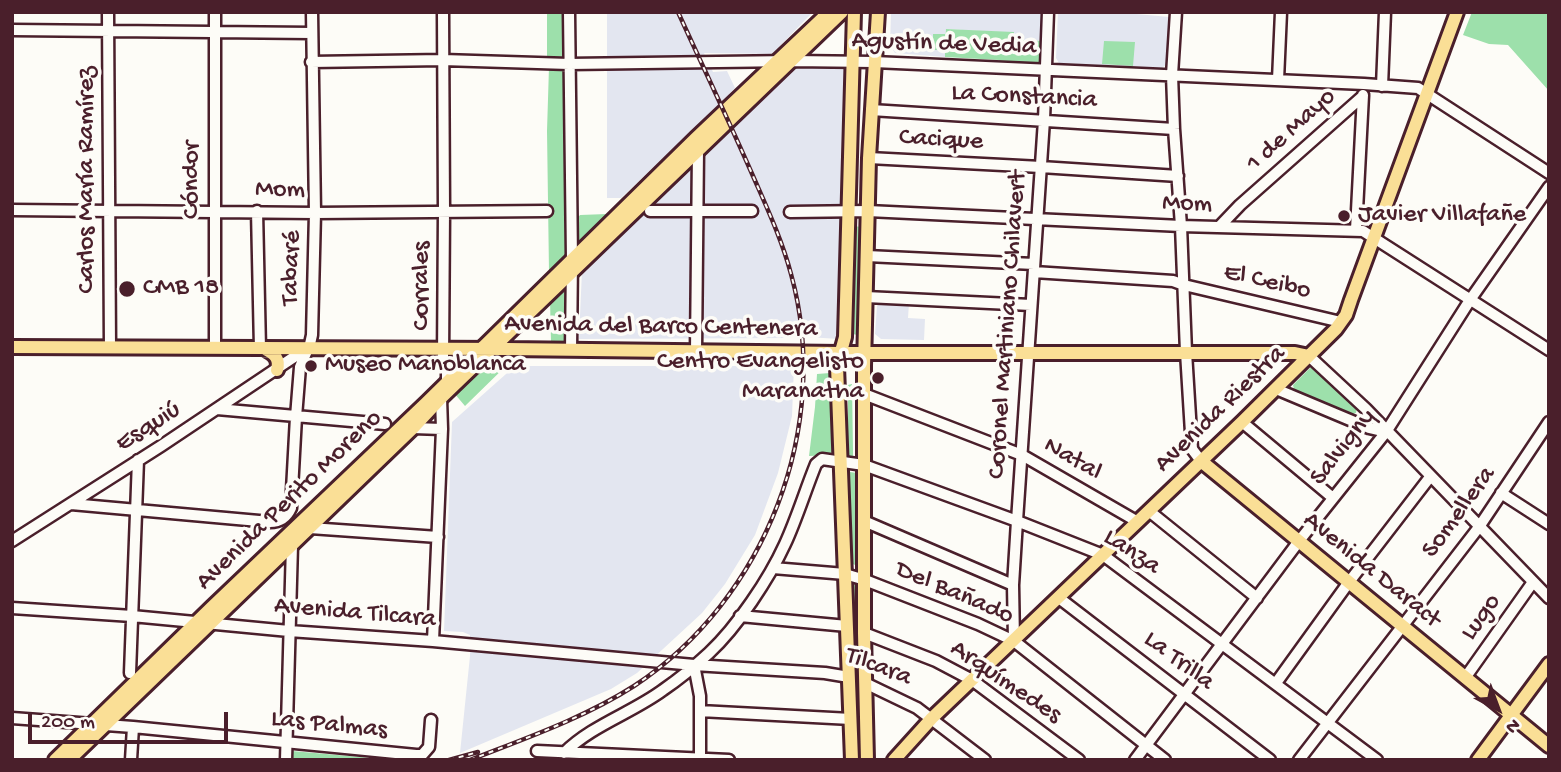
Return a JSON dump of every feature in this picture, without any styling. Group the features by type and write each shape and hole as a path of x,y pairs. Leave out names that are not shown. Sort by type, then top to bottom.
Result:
{"main road":[{"name":"Avenida Perito Moreno","path":"55,760 211,623 310,528 413,428 572,259 829,12"},
{"name":"Avenida Perito Moreno","path":"69,760 99,724 196,622 447,381 571,274 842,12"},
{"path":"852,760 837,366 845,337 854,12"},
{"path":"868,12 870,46 874,60"},
{"path":"867,760 864,353 869,158 878,12"},
{"name":"Avenida Riestra","path":"894,760 932,718 1336,329 1351,300 1457,12"},
{"name":"Avenida del Barco Centenera","path":"12,347 840,353 1186,352 1295,353 1309,356"},
{"path":"262,349 272,352 277,358 277,370"},
{"name":"Avenida Daract","path":"1201,461 1549,746"},
{"path":"1478,760 1549,664"},
{"name":"Tilcara","path":"849,677 865,683"}],"street":[{"name":"Carlos María Ramírez","path":"108,12 110,348"},
{"name":"Cóndor","path":"215,12 215,348"},
{"name":"Tabaré","path":"135,509 270,522 277,522 289,514 300,367 312,335 315,213 312,12"},
{"name":"Corrales","path":"433,641 441,398 447,381 443,360 443,12"},
{"path":"569,12 571,350"},
{"name":"Coronel Martiniano Chilavert","path":"1014,641 1013,585 1038,219 1048,12"},
{"path":"1176,12 1172,75 1186,352 1192,449 1201,461"},
{"path":"1278,80 1280,12"},
{"path":"1382,86 1385,12"},
{"path":"12,30 312,33"},
{"name":"Agustín de Vedia","path":"312,62 443,60 569,64 874,60 1418,88 1549,173"},
{"path":"1356,230 1364,84"},
{"name":"1 de Mayo","path":"1219,227 1240,205 1363,96"},
{"name":"La Constancia","path":"872,110 1174,129"},
{"path":"696,351 698,150"},
{"name":"Cacique","path":"869,158 1178,176"},
{"name":"Salvigny","path":"1135,760 1299,541 1386,432 1469,300 1549,187"},
{"name":"Mom","path":"12,210 315,213 547,211"},
{"name":"Mom","path":"790,212 849,210 1181,226 1363,231 1549,350"},
{"path":"257,211 262,349"},
{"path":"650,211 752,211"},
{"name":"El Ceibo","path":"867,256 1173,281 1341,322"},
{"path":"866,297 1031,305"},
{"name":"Esquiú","path":"12,541 307,349"},
{"path":"1309,356 1366,409 1549,598"},
{"path":"1276,389 1369,428 1386,432"},
{"name":"Natal","path":"864,394 1022,455 1138,522"},
{"path":"217,409 386,424"},
{"path":"1241,422 1333,498"},
{"name":"Somellera","path":"1299,760 1479,527 1549,422"},
{"path":"413,428 442,429"},
{"name":"Lanza","path":"773,568 789,536 816,464 822,459 864,465 1103,555 1377,760"},
{"path":"130,673 138,460"},
{"path":"1276,683 1430,477"},
{"path":"1501,493 1549,524"},
{"path":"71,504 135,509"},
{"path":"1149,511 1257,598"},
{"path":"864,520 1013,585"},
{"path":"310,528 438,537"},
{"path":"286,760 292,545"},
{"path":"564,756 584,736 660,692 717,645 773,568"},
{"name":"Del Bañado","path":"773,568 845,575 864,580 978,624 1014,641 1165,760"},
{"name":"Lugo","path":"1465,678 1533,582"},
{"name":"La Trilla","path":"1059,598 1270,760"},
{"name":"Avenida Tilcara","path":"12,608 433,641 694,665"},
{"path":"740,616 847,626"},
{"name":"Arquímedes","path":"864,633 936,661 972,680 1079,760"},
{"path":"694,665 700,695 700,759"},
{"name":"Tilcara","path":"694,665 825,673 849,677"},
{"name":"Tilcara","path":"865,683 904,701 932,718 985,760"},
{"path":"700,711 851,719"},
{"name":"Las Palmas","path":"12,718 416,755 422,755 429,747 431,720"},
{"path":"131,760 133,727"},
{"path":"537,751 564,756 729,760"}],"shaded area":[{"path":"607,12 813,12 772,54 704,53 713,72 727,71 735,88 726,101 740,118 793,68 845,67 839,339 792,336 579,339 582,270 721,139 727,126 717,106 621,198 607,198"},
{"path":"891,12 1043,12 1045,41 1014,40 1014,33 946,29 945,57 895,53 890,46"},
{"path":"1058,12 1115,12 1169,17 1167,64 1162,68 1059,63 1056,58"},
{"path":"880,303 909,303 908,318 925,319 924,340 881,339 875,334 877,306"},
{"path":"515,366 794,366 792,416 778,473 755,535 725,584 702,613 637,673 611,689 460,753 470,635 444,631 452,422"}],"green space":[{"path":"547,12 562,12 562,59 547,58"},
{"path":"1472,12 1549,12 1549,91 1508,45 1489,44 1463,35"},
{"path":"946,29 1014,32 1014,40 1045,41 1043,68 999,65 999,60 945,57 945,50 933,50 933,34 945,34 945,43"},
{"path":"1104,41 1135,42 1133,66 1102,64"},
{"path":"549,67 563,70 566,254 549,272 547,131"},
{"path":"607,214 576,244 576,220 580,215"},
{"path":"858,226 861,230 857,335 853,334"},
{"path":"567,283 567,337 563,342 551,342 550,299"},
{"path":"510,362 465,406 454,393 489,363"},
{"path":"1311,367 1317,368 1357,407 1356,413 1352,414 1294,390 1293,385"},
{"path":"830,373 834,452 831,455 809,456 817,374"},
{"path":"852,384 853,457 848,456 848,385"},
{"path":"857,473 855,565 851,563 847,474"},
{"path":"852,584 858,586 856,662"},
{"path":"292,751 394,760 291,760"}],"railway":[{"path":"470,760 595,708 634,686 680,650 720,606 753,557 778,504 795,448 803,390 802,332 791,274 769,212 678,12"},
{"path":"449,760 478,752"}],"place":[{"name":"Javier Villafañe","path":"1344,216"},
{"name":"CMB 18","path":"127,289"},
{"name":"Museo Manoblanca","path":"311,366"},
{"name":"Centro Evangelisto Maranatha","path":"878,378"}]}
